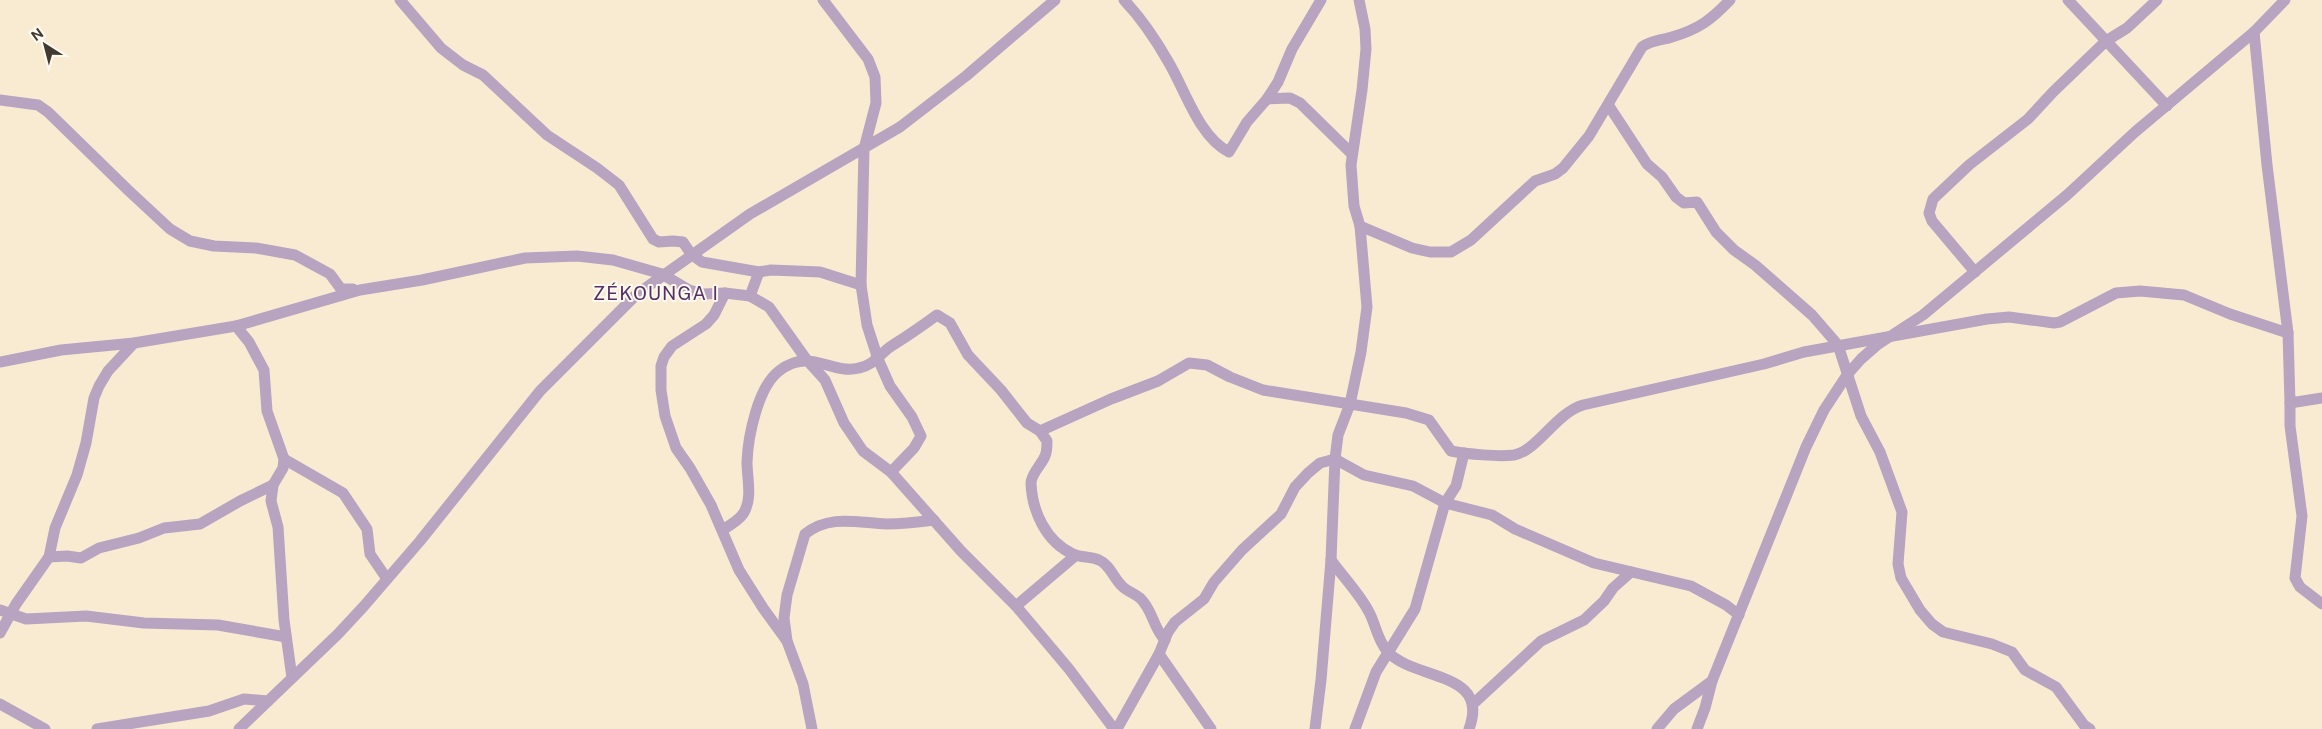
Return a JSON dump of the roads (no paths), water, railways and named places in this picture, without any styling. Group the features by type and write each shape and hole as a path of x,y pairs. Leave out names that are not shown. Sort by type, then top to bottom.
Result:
{"street":[{"path":"400,0 442,48 463,65 483,75 548,135 598,168 618,185 653,239 659,242 673,240 683,242 691,254 702,262 759,272 771,270 820,272 861,285"},
{"path":"823,0 868,59 875,77 876,103 864,149 861,285 867,324 878,359 890,386 912,417 921,436 914,448 891,472"},
{"path":"239,729 338,634 420,541 540,391 622,308 662,274 750,214 900,127 1055,0"},
{"path":"1124,0 1138,15 1156,41 1170,64 1192,110 1211,136 1229,152 1232,150 1247,122 1267,99 1278,82 1292,50 1322,0"},
{"path":"1315,729 1322,680 1331,560 1335,459 1338,435 1350,404 1361,352 1367,307 1360,226 1352,188 1352,154 1366,49 1366,29 1359,0"},
{"path":"1360,226 1412,248 1430,252 1451,252 1483,230 1535,182 1555,174 1563,168 1590,136 1609,106 1633,59 1642,47 1652,40 1670,38 1705,24 1730,0"},
{"path":"2068,0 2167,106"},
{"path":"1975,272 1932,221 1929,207 1932,199 1969,164 2028,119 2052,92 2106,41 2127,28 2157,0"},
{"path":"1697,729 1712,682 1806,448 1824,410 1847,375 1861,359 1923,315 2067,195 2135,132 2254,32 2285,0"},
{"path":"2254,32 2267,164 2288,333 2290,426 2302,516 2295,578 2300,587 2322,604"},
{"path":"1267,99 1290,98 1300,103 1352,154"},
{"path":"0,100 38,105 48,112 128,190 170,228 190,241 214,246 256,248 295,255 330,274 341,289 360,290"},
{"path":"1609,106 1647,164 1662,177 1676,197 1684,203 1697,202 1716,232 1734,250 1756,265 1812,315 1838,345 1861,416 1880,452 1902,512 1898,564 1901,578 1920,610 1932,624 1943,632 1992,644 2012,652 2026,670 2056,687 2084,725 2090,729"},
{"path":"0,362 62,350 134,343 236,326 360,290 422,280 524,258 577,256 613,260 662,274 690,290 704,294 725,293 750,296 770,307 806,360 820,373 829,386 844,423 858,445 891,472 961,551 1016,606 1116,729 1160,654 1165,640 1176,622 1204,599 1214,582 1242,550 1281,514 1295,487 1308,473 1320,463 1335,459 1364,475 1412,486 1445,503 1492,515 1515,529 1569,554 1594,563 1691,586 1726,605 1739,615"},
{"path":"750,296 759,272"},
{"path":"1040,432 1111,398 1158,381 1189,363 1207,365 1230,377 1263,390 1406,413 1429,420 1451,451 1514,455 1532,444 1562,416 1574,408 1838,345 1987,319 2009,317 2054,323 2066,320 2116,294 2140,291 2184,295 2230,314 2288,333"},
{"path":"725,293 714,315 706,324 672,346 664,357 661,366 665,416 676,448 702,487 739,570 787,642"},
{"path":"722,530 737,520 747,506 749,490 747,462 753,422 766,390 779,371 806,360 844,368 859,368 878,359 887,350 937,315 945,318 954,327 968,355 1001,390 1027,423 1040,432 1047,441 1045,457 1031,479 1034,506 1052,539 1062,549 1075,556 1098,559 1104,563 1121,585 1142,600 1148,608 1156,629 1165,640"},
{"path":"236,326 249,342 264,370 267,411 284,459 283,468 273,485 271,501 280,545 286,637 292,678"},
{"path":"0,633 49,557 55,528 82,460 94,398 108,371 134,343"},
{"path":"2290,403 2322,398"},
{"path":"1355,729 1376,672 1415,609 1445,503 1456,486 1464,453"},
{"path":"284,459 343,493 367,528 370,554 387,579"},
{"path":"49,557 67,556 81,558 99,548 124,543 164,528 200,524 273,485"},
{"path":"812,729 803,684 787,642 784,618 787,595 804,534 822,524 840,520 886,524 934,520"},
{"path":"1016,606 1075,556"},
{"path":"1331,560 1362,600 1373,621 1375,631 1387,652 1414,667 1460,686 1472,698 1473,704 1469,729"},
{"path":"1473,704 1541,641 1584,620 1604,601 1612,588 1632,572"},
{"path":"0,610 26,619 86,616 144,623 218,624 286,637"},
{"path":"1160,654 1210,729"},
{"path":"1657,729 1674,709 1712,682"},
{"path":"97,729 209,711 244,698 268,700"},
{"path":"0,704 45,729"}],"district":[{"name":"ZÉKOUNGA I","path":"656,293"}]}
